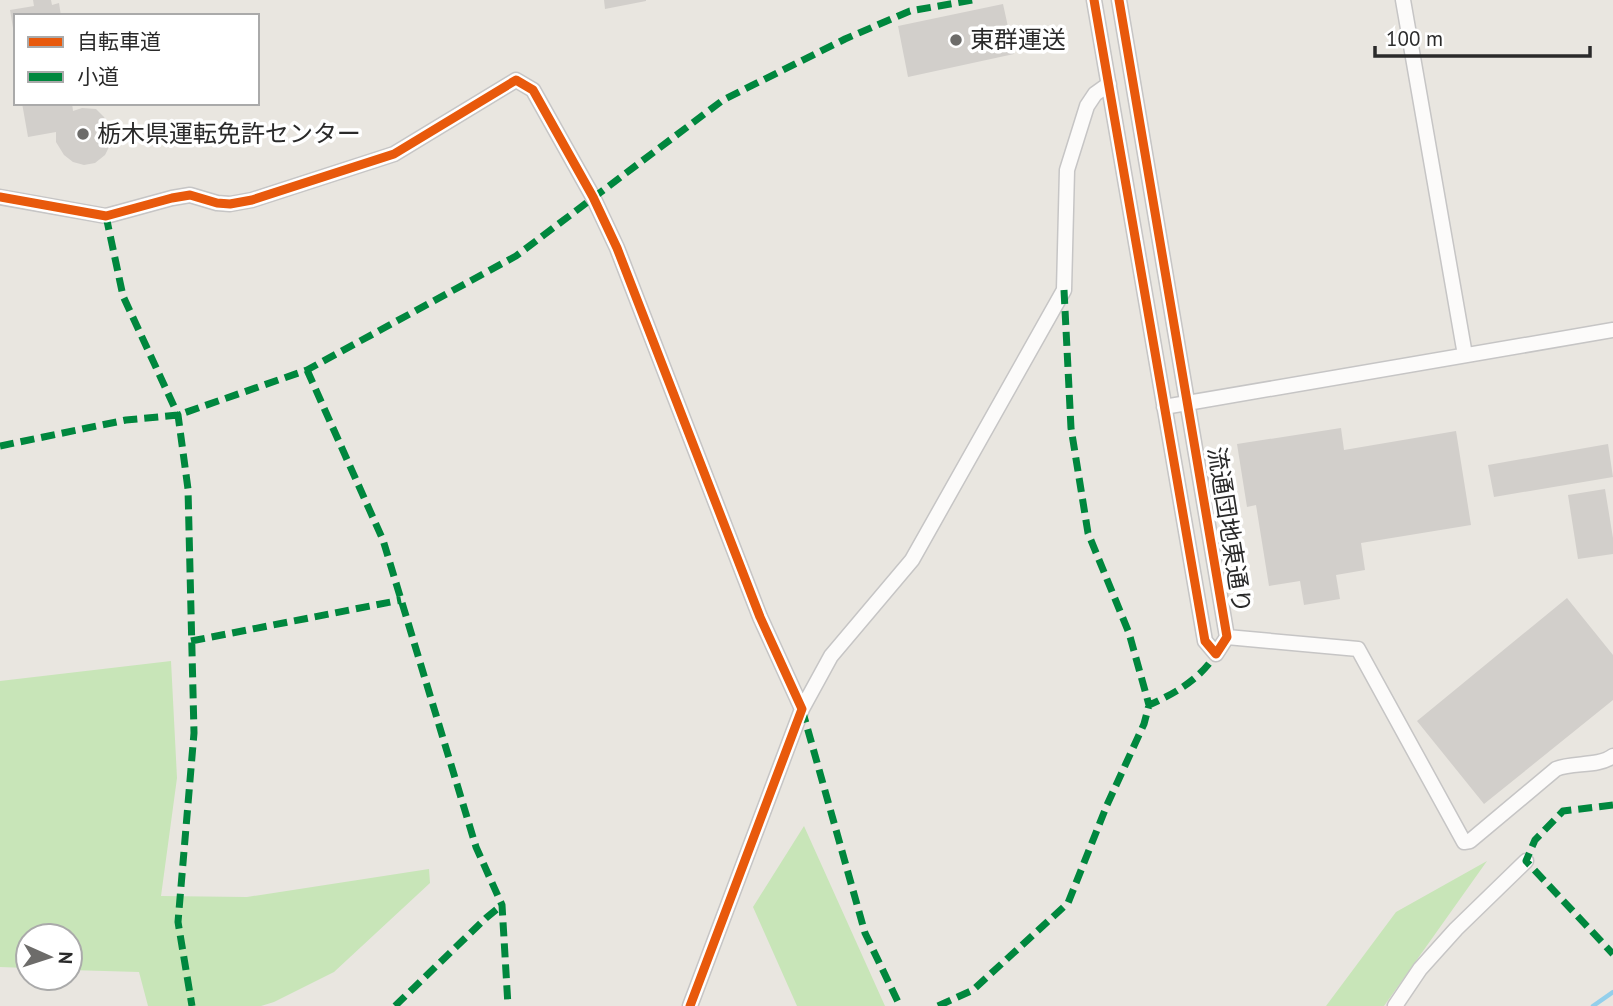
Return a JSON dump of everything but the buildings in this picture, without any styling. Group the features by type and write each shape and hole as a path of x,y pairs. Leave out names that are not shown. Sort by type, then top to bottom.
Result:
{"street":[{"name":"流通団地東通り","path":"1094,0 1205,641 1216,654 1227,637 1119,0"},
{"path":"1403,0 1465,355"},
{"path":"0,197 106,216 190,195 217,203 230,204 252,200 394,154 516,80 533,90 593,197 617,248 760,617 802,709"},
{"path":"690,1006 802,709 831,656 912,560 1064,290 1067,170 1087,106 1095,94 1109,84"},
{"path":"1164,407 1613,330"},
{"path":"1227,637 1358,649 1464,842 1470,841 1556,769 1567,764 1607,760 1613,756"},
{"path":"1395,1006 1420,969 1526,860"}],"green space":[{"path":"171,661 177,778 161,896 247,897 429,869 430,883 334,972 261,1006 148,1006 139,972 84,970 84,922 14,922 14,968 0,967 0,681"},
{"path":"804,826 885,1006 797,1006 753,907"},
{"path":"1487,861 1384,1006 1326,1006 1396,912"}],"waterway":[{"path":"1593,1006 1613,992"}],"marked path":[{"path":"0,446 126,420 178,415 307,370 516,256 723,100 845,39 910,11 973,0"},
{"path":"106,216 123,296 178,415 188,489 194,733 178,922 192,1006"},
{"path":"1064,290 1071,428 1088,533 1129,633 1149,705"},
{"path":"307,370 383,540 476,847 502,905 508,1006"},
{"path":"191,641 401,600"},
{"path":"938,1006 973,990 1068,903 1107,805 1144,724 1149,705 1187,684 1203,671 1216,654"},
{"path":"802,709 865,933 900,1006"},
{"path":"1613,805 1563,811 1535,840 1526,861 1613,954"},
{"path":"395,1006 502,905"}],"cycle path":[{"path":"1094,0 1205,641 1216,654 1227,637 1119,0"},
{"path":"0,197 106,216 190,195 217,203 230,204 252,200 394,154 516,80 533,90 593,197 617,248 760,617 802,709 690,1006"}],"place":[{"name":"東群運送","path":"956,40"},
{"name":"栃木県運転免許センター","path":"83,134"}]}
